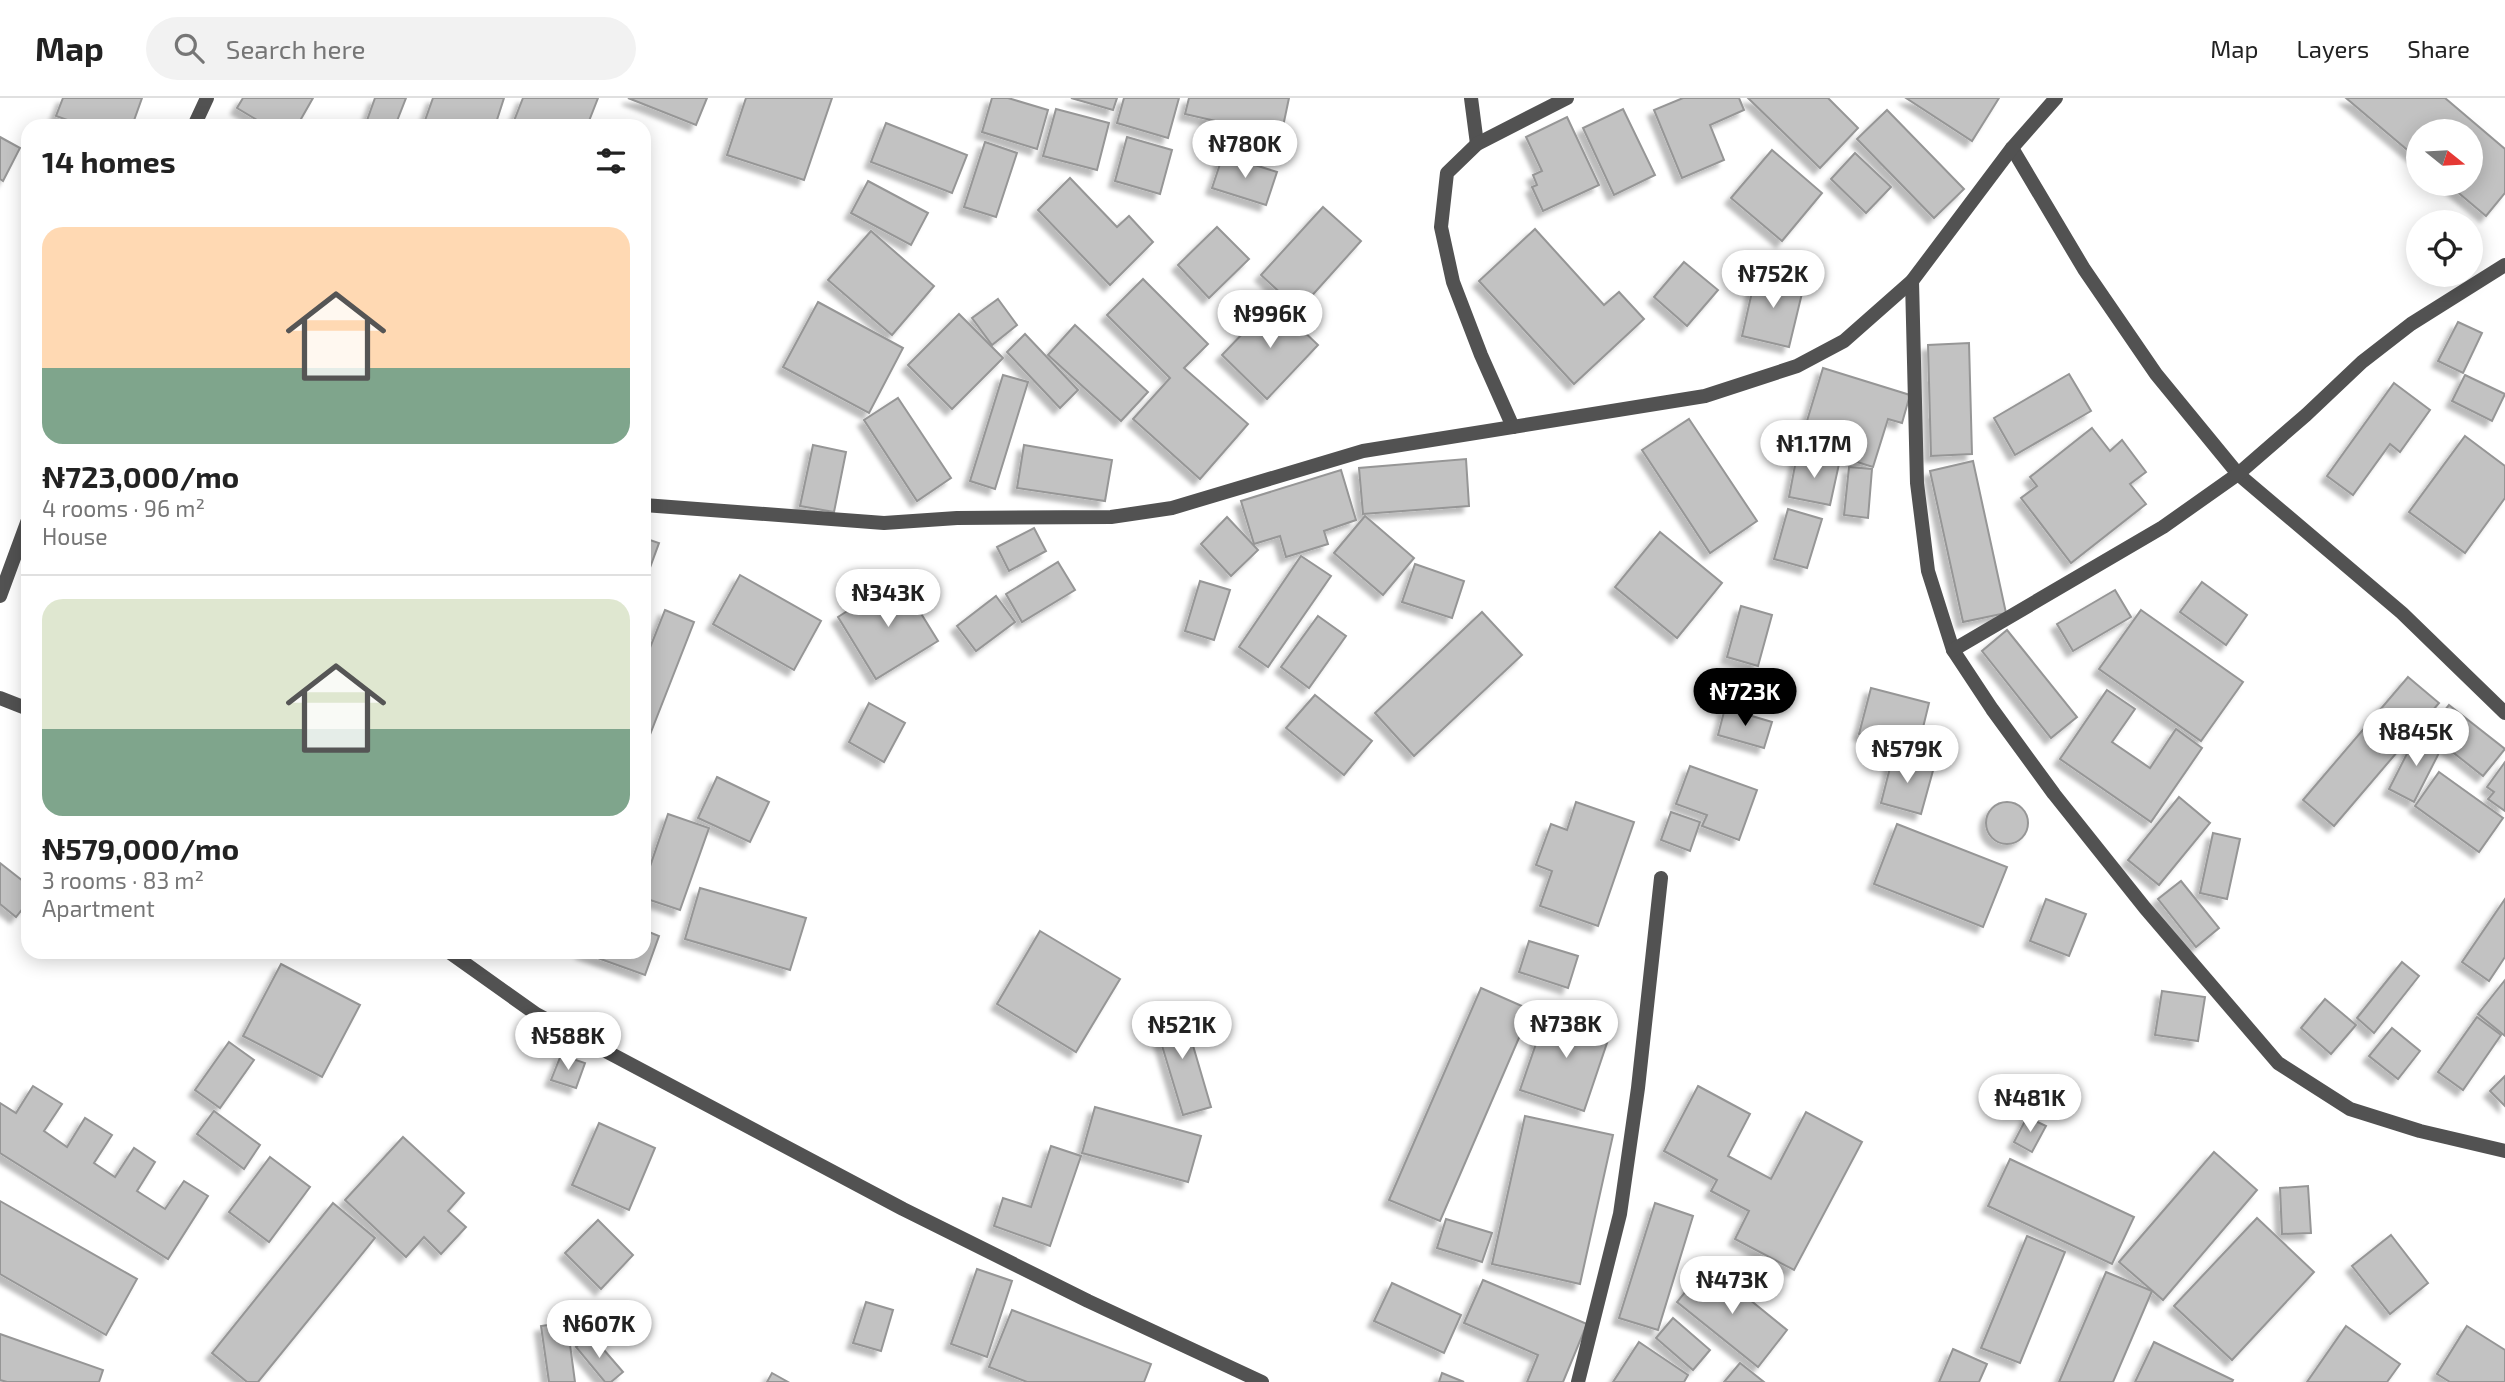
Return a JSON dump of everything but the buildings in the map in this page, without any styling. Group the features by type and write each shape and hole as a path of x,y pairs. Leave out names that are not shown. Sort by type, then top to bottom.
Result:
{"street":[{"path":"197,119 207,98"},
{"path":"1471,98 1476,144"},
{"path":"1513,427 1453,282 1441,227 1447,173 1476,144 1567,98"},
{"path":"651,506 884,523 957,518 1111,517 1172,508 1363,451 1705,396 1797,366 1844,341 1912,281 2012,148 2056,98"},
{"path":"2012,148 2084,269 2156,374 2238,474 2402,613 2505,713"},
{"path":"1953,650 2163,527 2238,474 2362,362 2411,324 2505,265"},
{"path":"1912,281 1917,483 1927,571 1953,650 1992,709 2054,794 2145,908 2278,1063 2350,1109 2420,1131 2505,1151"},
{"path":"0,596 21,539"},
{"path":"0,698 21,706"},
{"path":"1578,1382 1620,1214 1638,1088 1661,878"},
{"path":"459,959 536,1014 903,1209 1088,1301 1262,1382"}]}
